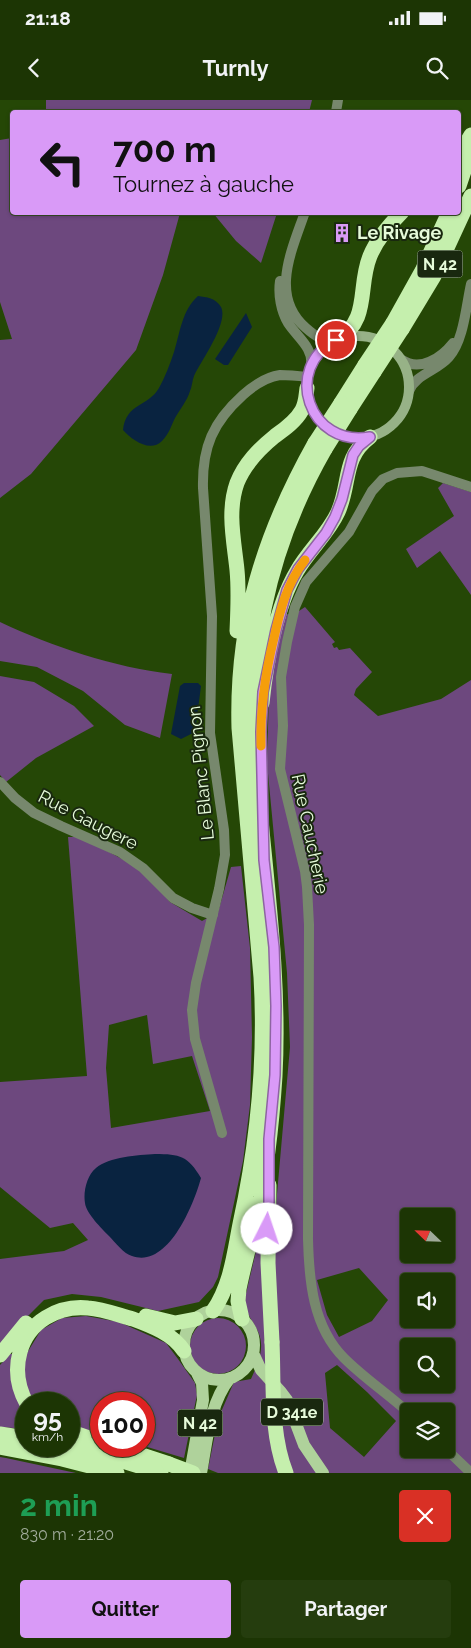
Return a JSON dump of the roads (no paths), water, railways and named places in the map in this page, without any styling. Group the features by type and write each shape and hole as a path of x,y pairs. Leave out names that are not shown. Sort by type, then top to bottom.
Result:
{"highway":[{"path":"461,152 471,135"},
{"path":"461,180 471,150"},
{"name":"N 42","path":"213,1311 227,1284 235,1256 254,1148 261,1087 263,1017 253,722 254,680 257,648 274,564 320,446 397,326 434,276 471,196"},
{"path":"336,340 349,331 358,317 362,305 367,264 374,248 399,215"},
{"name":"N 42","path":"397,326 412,289 432,251 448,215"},
{"path":"258,863 237,776 232,715 238,596 232,502 238,482 250,460 262,446 290,424 299,414 304,404 307,382"},
{"path":"258,863 261,708 265,676 283,599 292,579 304,560 326,533 339,509 353,455 359,446 370,437"},
{"name":"N 42","path":"242,1319 238,1301 239,1289 257,1215 269,1139 275,1075 276,1006 274,947 258,863"},
{"path":"269,1139 268,1263 276,1430 278,1448 286,1473"},
{"path":"0,1356 22,1328 36,1315 47,1307 67,1302 100,1302 153,1319 170,1322 196,1319"},
{"path":"22,1392 17,1377 17,1365 24,1340 33,1327 47,1316 57,1312 81,1308 115,1313 165,1334 178,1342 184,1351"},
{"path":"0,1434 15,1436"},
{"path":"0,1447 48,1456 117,1473"},
{"path":"80,1450 165,1469 192,1473"},
{"path":"138,1457 165,1469"}],"main road":[{"path":"213,1311 228,1312 242,1319 252,1334 254,1344 253,1353 248,1365 234,1376 220,1380 213,1380 197,1373 189,1363 184,1351 185,1335 190,1326 196,1319 213,1311"},
{"name":"D 341e","path":"253,1353 259,1367 287,1400 304,1445 323,1473"},
{"name":"N 42","path":"192,1473 203,1400 202,1382 197,1373"},
{"name":"D 341e","path":"234,1376 255,1375 270,1381"},
{"name":"N 42","path":"201,1473 214,1412 224,1387 234,1376"}],"street":[{"path":"304,215 290,257 280,279 279,290 289,324 302,340 311,356 311,366 307,382 308,400 313,413 328,429 340,435 370,437 384,431 397,421 405,407 409,391 414,382 434,370 450,357 458,344 471,284"},
{"path":"290,257 286,287 292,311 315,336 328,341 357,335 373,338 388,345 409,365 416,366 434,359 451,346 462,327"},
{"path":"311,366 323,349 336,340"},
{"path":"402,360 408,375 409,391"},
{"name":"Le Blanc Pignon","path":"222,1133 195,1039 192,1010 196,983 223,870 225,843 210,733 212,632 202,488 204,456 210,436 221,417 253,386 281,375 307,382"},
{"name":"Rue Caucherie","path":"400,1405 338,1352 321,1320 311,1292 308,1239 308,905 304,865 280,769 283,726 281,690 284,658 298,598 306,582 349,532 367,498 377,484 390,475 416,470 471,487"},
{"name":"Rue Gaugere","path":"0,782 15,798 34,812 120,852 142,868 173,898 192,908 213,915"},
{"path":"455,1458 470,1473"}],"water":[{"path":"198,296 214,300 221,307 222,314 218,332 194,376 187,398 166,436 162,441 152,446 141,444 123,430 125,421 133,410 149,399 159,388 172,357 182,322 188,308"},
{"path":"246,313 252,327 228,365 224,365 215,359"},
{"path":"184,683 198,683 201,686 195,732 181,739 171,734 180,686"},
{"path":"155,1154 182,1158 192,1165 201,1178 186,1218 168,1244 157,1253 145,1257 132,1256 120,1248 91,1216 85,1203 85,1189 93,1171 108,1161 124,1157"}],"place":[{"name":"Le Rivage","path":"342,233"}]}
